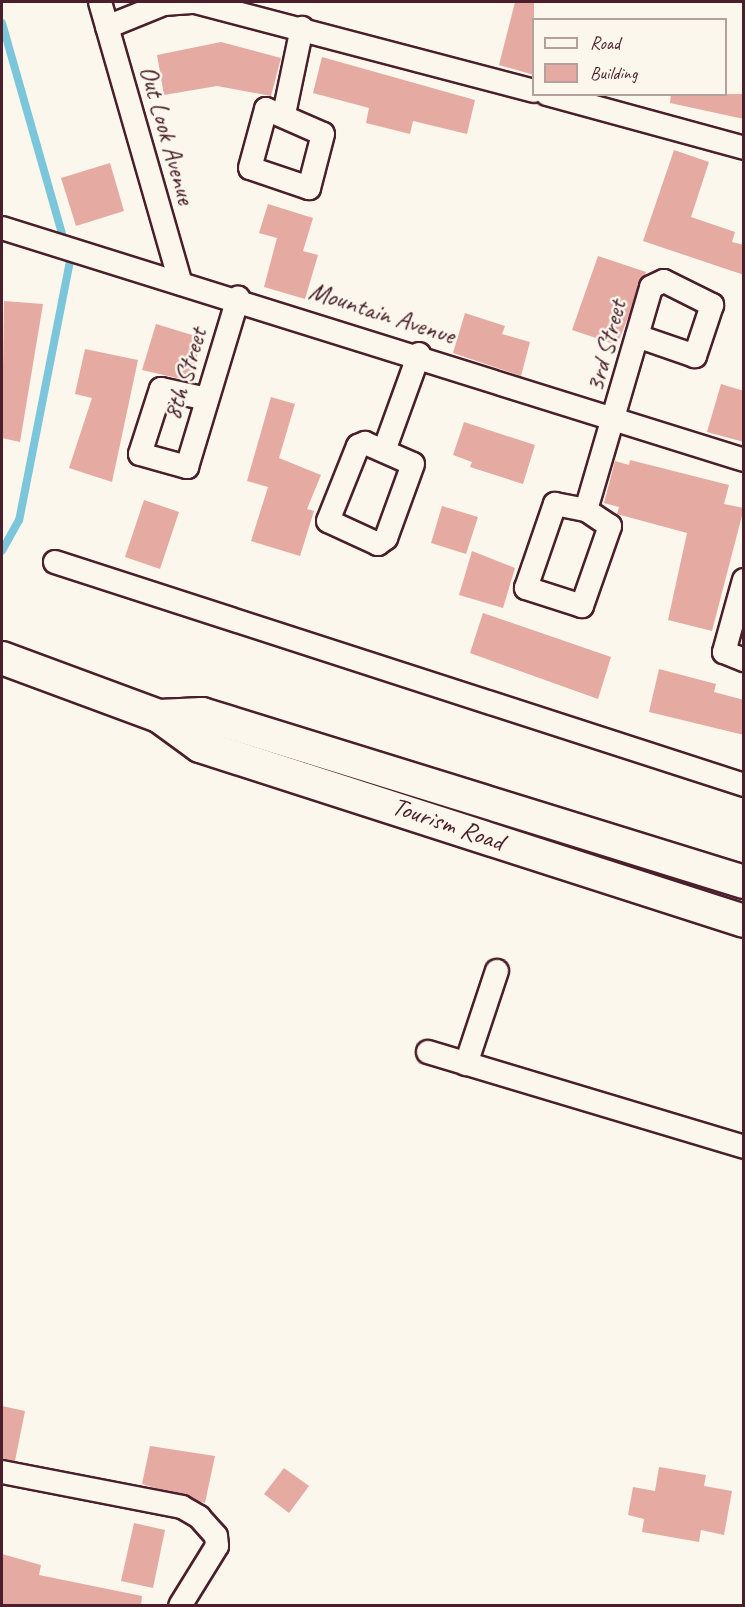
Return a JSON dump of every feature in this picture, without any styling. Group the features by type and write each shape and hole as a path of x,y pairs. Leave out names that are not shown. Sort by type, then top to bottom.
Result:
{"main road":[{"name":"Tourism Road","path":"7,660 159,716 200,746 744,921"},
{"name":"Tourism Road","path":"159,716 202,714 744,882"}],"street":[{"name":"Out Look Avenue","path":"100,2 181,284"},
{"path":"107,27 164,4 195,2 302,28 532,90"},
{"path":"284,114 302,28"},
{"path":"553,96 744,148"},
{"name":"Mountain Avenue","path":"8,230 419,354 744,460"},
{"name":"3rd Street","path":"586,510 616,420 637,336 651,287 664,281 706,299 713,313 692,357 637,336"},
{"name":"8th Street","path":"207,399 161,389 139,451 187,467 238,298"},
{"path":"385,448 419,354"},
{"path":"358,446 385,448 409,459 413,469 386,538 378,544 330,525 328,515 358,446"},
{"path":"560,503 586,510 607,521 611,531 587,603 529,591 526,583 551,507 560,503"},
{"path":"55,562 744,786"},
{"path":"744,580 724,652 744,660"},
{"path":"466,1064 497,971"},
{"path":"428,1052 744,1147"},
{"path":"2,1472 182,1507 199,1517 216,1536 217,1546 180,1605"}],"building":[{"path":"515,2 534,2 532,74 499,65"},
{"path":"221,42 281,58 271,96 217,86 164,95 157,55"},
{"path":"322,57 475,100 467,134 413,121 410,134 366,123 369,108 313,93"},
{"path":"744,94 744,119 670,103 671,96"},
{"path":"674,150 709,162 691,217 735,232 732,242 744,245 744,275 643,241"},
{"path":"110,163 124,211 76,226 61,178"},
{"path":"268,204 313,218 303,251 318,255 305,299 264,287 277,238 259,233"},
{"path":"598,256 646,272 617,345 572,330"},
{"path":"4,301 43,304 20,442 2,438"},
{"path":"465,313 505,326 502,334 530,342 521,376 453,353"},
{"path":"156,324 202,338 190,381 142,370"},
{"path":"85,349 138,360 112,482 69,468 92,398 75,394"},
{"path":"721,384 744,391 744,442 707,432"},
{"path":"271,397 295,404 279,458 321,475 307,509 314,511 300,556 251,541 268,487 247,481"},
{"path":"464,422 535,445 523,484 470,467 472,462 453,455"},
{"path":"630,460 729,485 724,504 744,508 712,631 668,620 687,533 617,514 619,507 604,503 615,461 629,465"},
{"path":"144,500 179,512 160,569 125,557"},
{"path":"442,506 478,517 466,554 431,543"},
{"path":"472,551 515,568 503,608 459,595"},
{"path":"483,613 611,657 598,699 470,653"},
{"path":"659,669 716,684 714,692 744,700 744,735 649,712"},
{"path":"2,1406 25,1411 15,1461 2,1459"},
{"path":"150,1446 215,1456 205,1503 142,1484"},
{"path":"659,1467 706,1475 704,1486 732,1491 724,1535 701,1530 699,1542 642,1532 644,1519 628,1515 633,1487 655,1491"},
{"path":"284,1468 309,1486 289,1513 264,1494"},
{"path":"134,1523 165,1530 153,1588 121,1581"},
{"path":"2,1554 41,1565 39,1575 142,1596 141,1605 2,1605"}],"waterway":[{"path":"2,23 70,261 19,520 2,551"}]}
